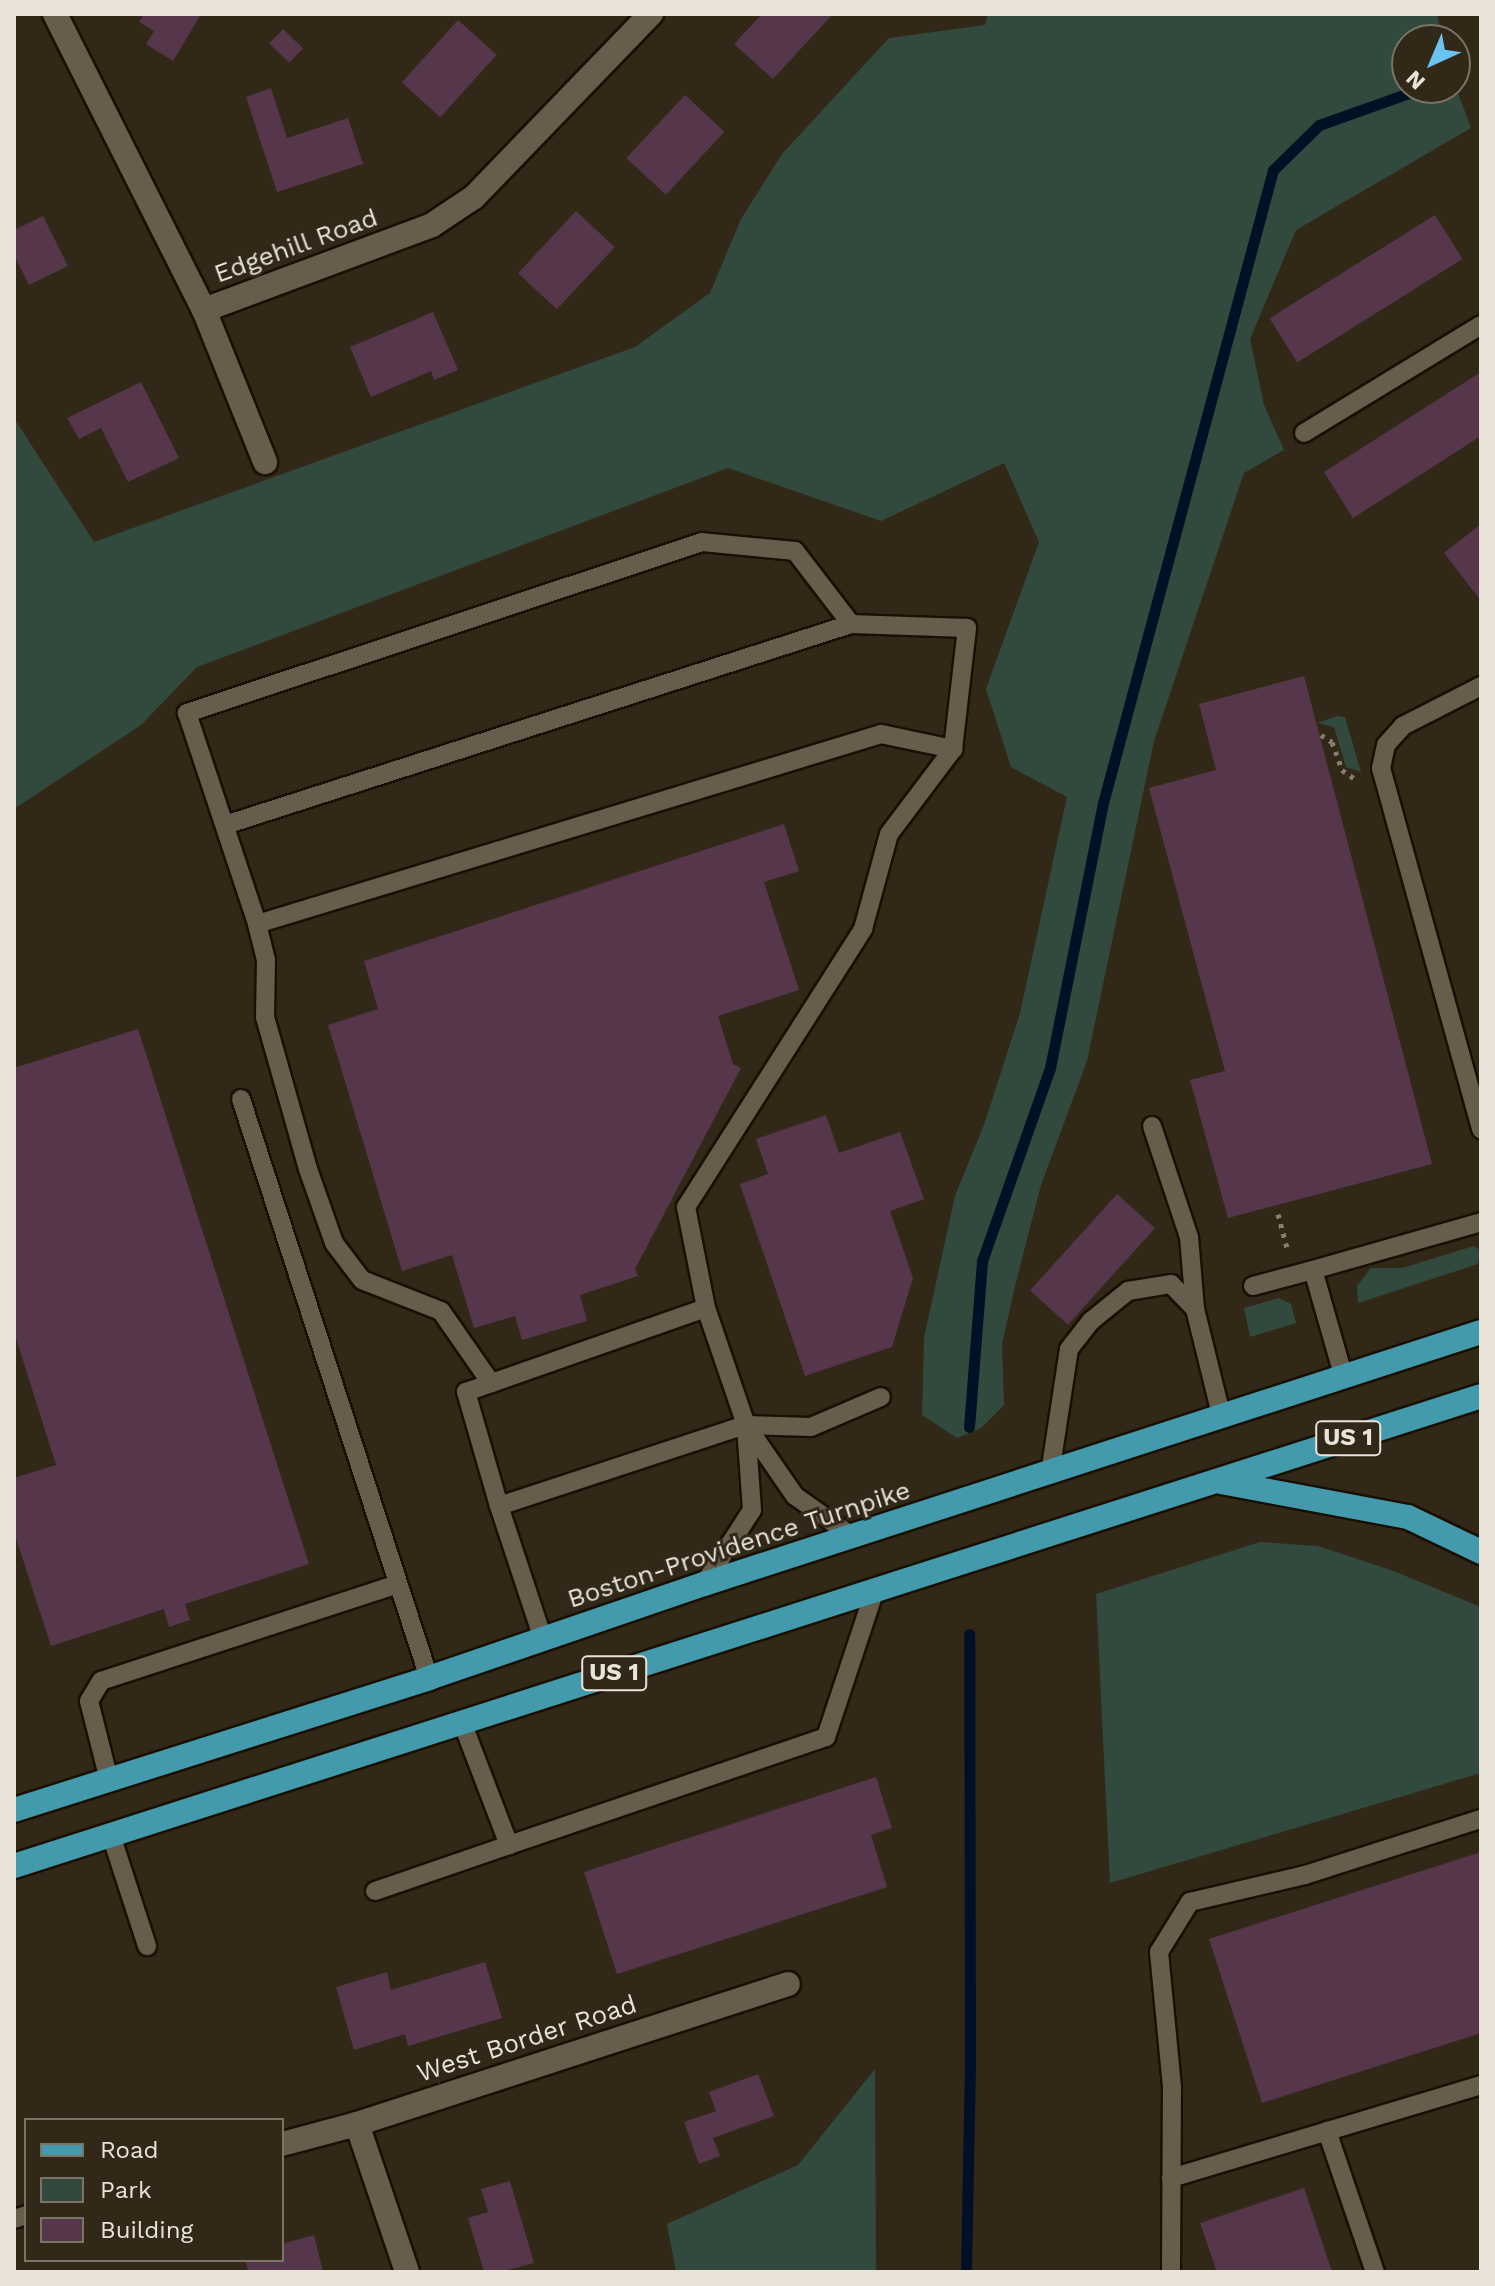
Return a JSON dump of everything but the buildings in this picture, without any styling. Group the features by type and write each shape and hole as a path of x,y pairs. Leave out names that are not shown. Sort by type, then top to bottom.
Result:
{"main road":[{"name":"Boston-Providence Turnpike","path":"14,1810 429,1678 704,1584 1481,1332"},
{"name":"US 1","path":"14,1866 1481,1396"},
{"path":"1215,1481 1408,1517 1481,1552"}],"street":[{"name":"Edgehill Road","path":"55,14 204,310 432,225 464,204 651,14"},
{"path":"204,310 265,462"},
{"name":"West Border Road","path":"284,2143 357,2124 788,1984"},
{"path":"357,2124 407,2272"}],"lane":[{"path":"1304,433 1481,325"},
{"path":"491,1383 441,1311 362,1280 334,1243 265,1017 266,960 257,924 187,713 702,542 795,551 851,624"},
{"path":"225,825 851,624 967,628 953,749 889,834 863,929 686,1207 706,1308 746,1425 752,1510 704,1584"},
{"path":"1481,686 1403,726 1386,745 1381,768 1481,1129"},
{"path":"257,924 881,734 953,749"},
{"path":"241,1099 429,1678"},
{"path":"1152,1126 1189,1237 1195,1309 1222,1418"},
{"path":"1253,1286 1481,1222"},
{"path":"1313,1270 1344,1378"},
{"path":"1050,1473 1069,1349 1091,1321 1128,1291 1171,1284 1195,1309"},
{"path":"543,1639 499,1506 466,1392 706,1308"},
{"path":"499,1506 746,1425 811,1427 881,1397"},
{"path":"746,1425 795,1496 852,1536"},
{"path":"109,1780 89,1701 101,1681 397,1584"},
{"path":"375,1891 826,1737 875,1590"},
{"path":"462,1722 509,1845"},
{"path":"1171,2272 1172,2087 1159,1952 1190,1902 1305,1875 1481,1819"},
{"path":"111,1835 147,1946"},
{"path":"1171,2178 1481,2085"},
{"path":"1327,2131 1375,2272"}],"path":[{"path":"1321,735 1332,742 1348,777 1363,778"}],"green space":[{"path":"988,14 1437,14 1439,24 1391,24 1391,104 1462,104 1471,128 1296,230 1250,339 1264,405 1284,450 1244,473 1154,741 1087,1061 1041,1185 1015,1286 1002,1344 1004,1405 981,1428 957,1438 922,1415 924,1338 955,1196 985,1122 1020,1013 1067,797 1011,767 986,689 1039,542 1004,463 881,521 728,468 197,667 141,725 14,809 14,418 94,542 635,347 710,293 741,219 782,154 889,38 985,25"},
{"path":"1337,716 1345,717 1361,772 1346,767 1334,727 1317,723"},
{"path":"1474,1246 1480,1250 1478,1264 1358,1303 1357,1286 1371,1268 1402,1268"},
{"path":"1279,1298 1291,1304 1296,1323 1250,1337 1244,1308"},
{"path":"1260,1542 1318,1546 1391,1570 1481,1607 1481,1773 1110,1883 1096,1594"},
{"path":"875,2069 876,2272 676,2272 667,2224 798,2165"}],"waterway":[{"path":"969,1427 982,1261 1050,1068 1103,803 1273,170 1319,125 1391,99"},
{"path":"966,2272 970,2068 969,1634"}]}
